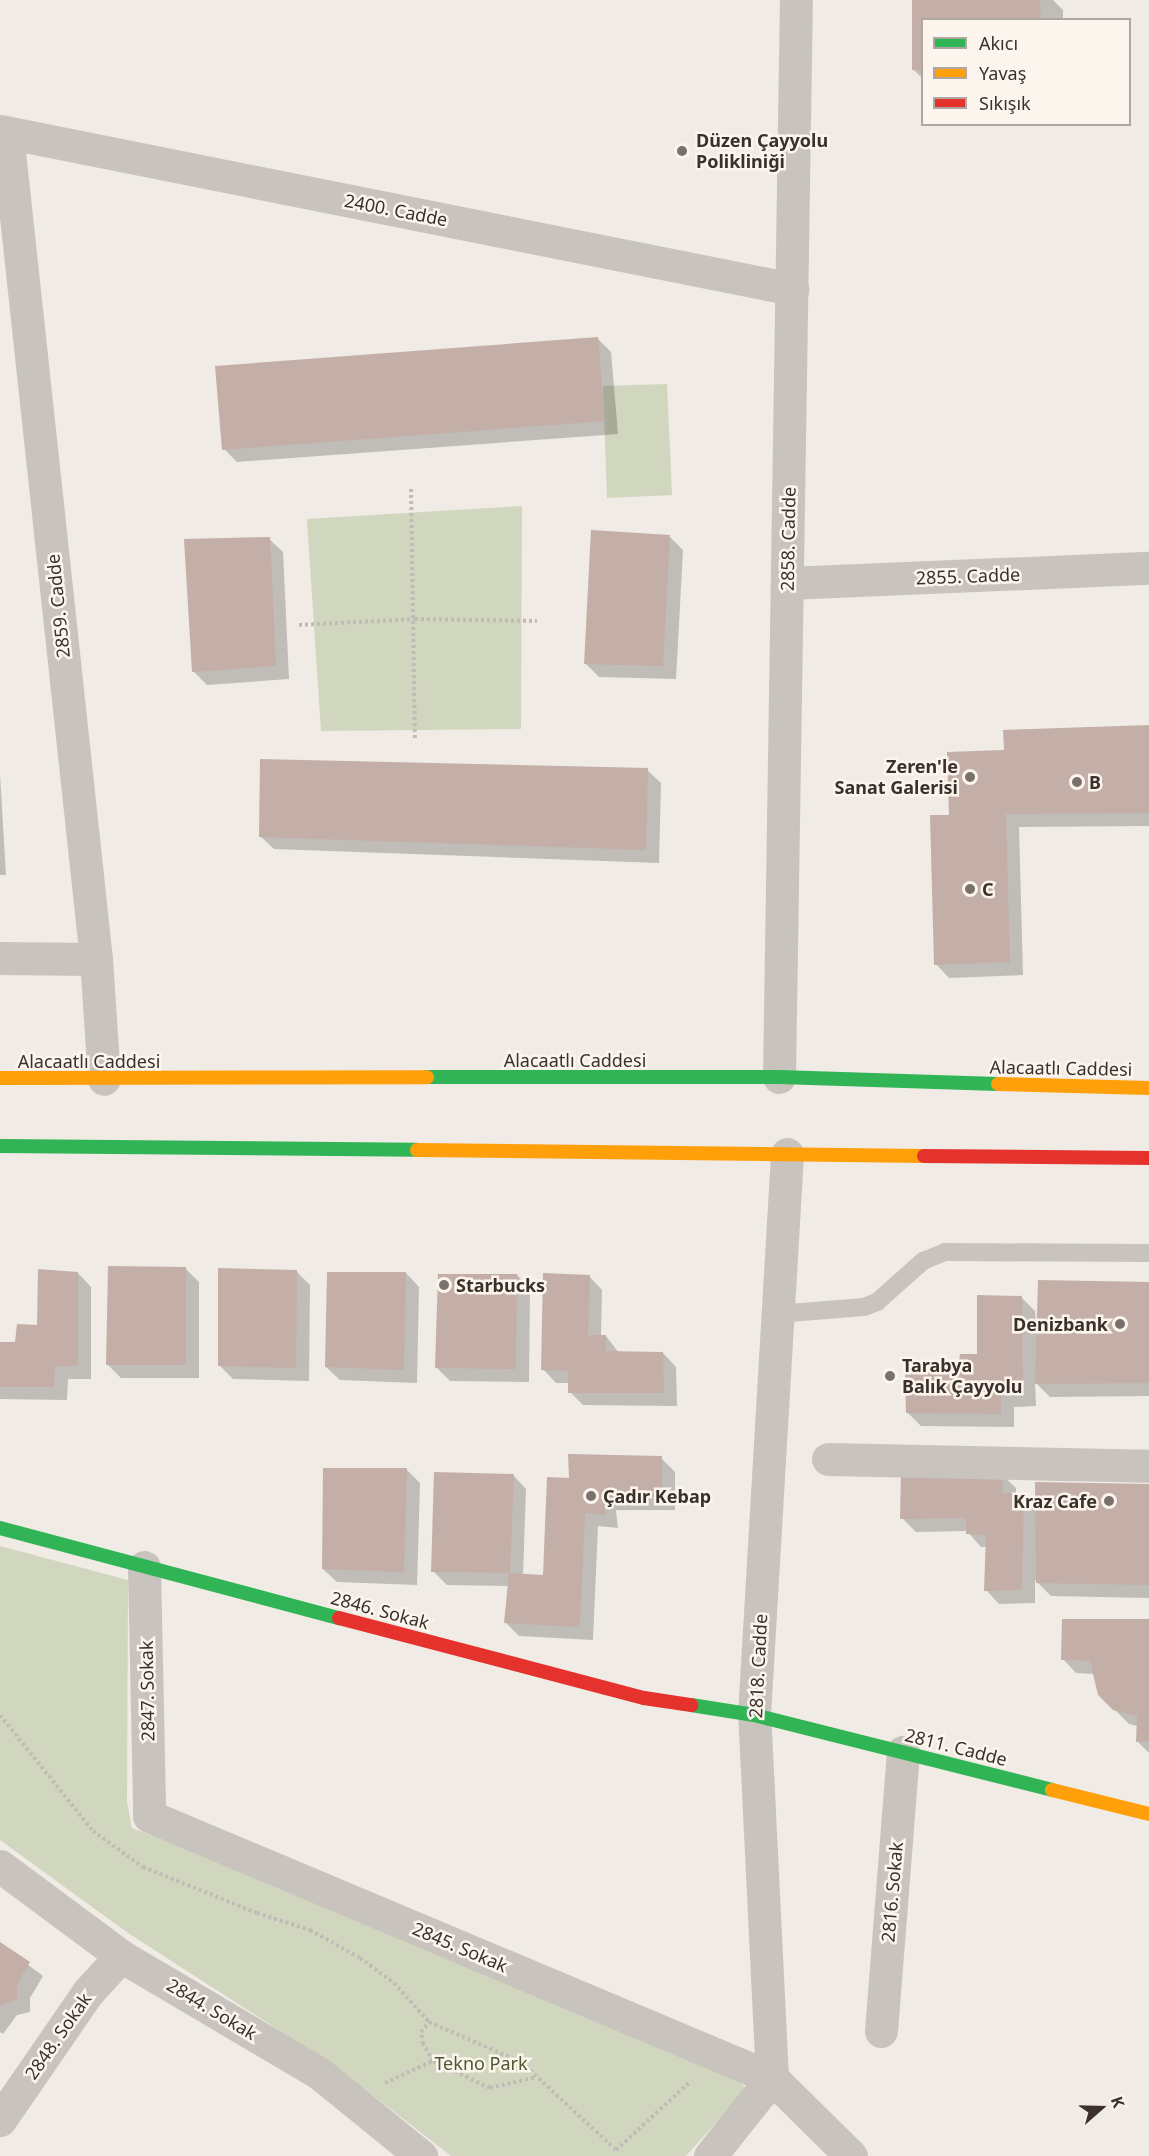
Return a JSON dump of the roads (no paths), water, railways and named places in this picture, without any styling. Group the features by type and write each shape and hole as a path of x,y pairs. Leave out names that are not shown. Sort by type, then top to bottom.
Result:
{"main road":[{"name":"Alacaatlı Caddesi","path":"0,1078 779,1077 1149,1088"},
{"path":"0,1146 1149,1158"},
{"name":"2846. Sokak","path":"0,1528 644,1698 754,1715"},
{"name":"2811. Cadde","path":"754,1715 1149,1814"}],"street":[{"name":"2858. Cadde","path":"779,1077 796,0"},
{"name":"2400. Cadde","path":"4,132 792,289"},
{"name":"2859. Cadde","path":"4,132 96,959 105,1079"},
{"name":"2855. Cadde","path":"787,583 1149,568"},
{"path":"0,958 96,959"},
{"name":"2818. Cadde","path":"772,2078 754,1715 787,1154"},
{"path":"828,1459 1149,1466"},
{"name":"2847. Sokak","path":"144,1567 149,1816"},
{"name":"2816. Sokak","path":"881,2031 903,1752"},
{"name":"2845. Sokak","path":"149,1816 772,2078"},
{"name":"2844. Sokak","path":"0,1866 120,1956 319,2073 421,2156"},
{"name":"2848. Sokak","path":"0,2120 88,1992 120,1956"},
{"path":"710,2156 772,2078 851,2156"}],"lane":[{"path":"777,1314 864,1307 877,1302 923,1261 945,1252 1149,1253"}],"place":[{"name":"Düzen Çayyolu Polikliniği","path":"682,151"},
{"name":"Zeren'le Sanat Galerisi","path":"970,777"},
{"name":"B","path":"1077,782"},
{"name":"C","path":"970,889"},
{"name":"Starbucks","path":"444,1285"},
{"name":"Denizbank","path":"1120,1324"},
{"name":"Tarabya Balık Çayyolu","path":"890,1376"},
{"name":"Çadır Kebap","path":"591,1496"},
{"name":"Kraz Cafe","path":"1109,1501"}],"park label":[{"name":"Tekno Park","path":"481,2063"}]}
